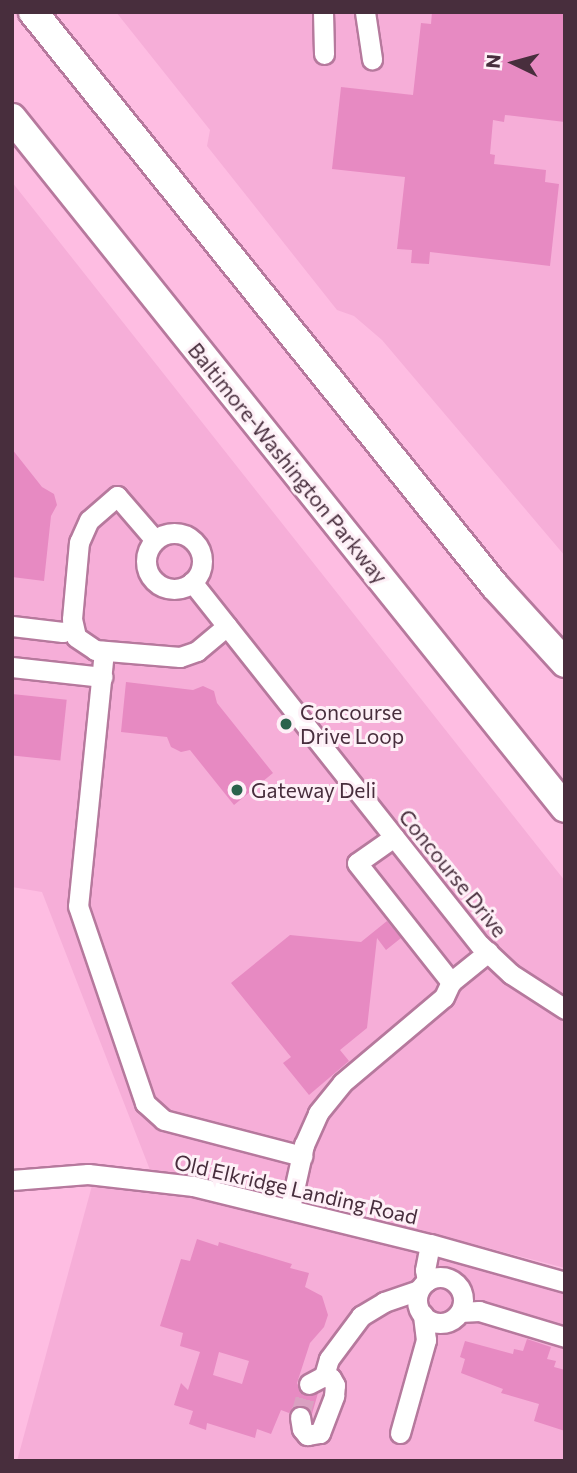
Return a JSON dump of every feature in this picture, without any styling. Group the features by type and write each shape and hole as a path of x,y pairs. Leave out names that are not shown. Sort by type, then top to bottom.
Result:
{"highway":[{"path":"33,12 479,566 565,663"},
{"name":"Baltimore-Washington Parkway","path":"12,118 565,808"},
{"path":"247,413 298,458 565,788"},
{"path":"412,620 457,693 565,826"}],"street":[{"path":"323,12 324,54"},
{"path":"365,12 372,59"},
{"path":"155,540 117,496 89,520 79,542 72,629 83,644 104,651 180,657 197,651 227,626"},
{"path":"166,534 178,534 194,543 200,554 201,566 192,582 181,588 169,588 153,579 146,562 148,550 155,540 166,534"},
{"name":"Concourse Drive","path":"192,582 488,952 529,988 565,1009"},
{"path":"12,626 63,632 72,629"},
{"path":"104,651 78,906 145,1103 164,1120 302,1156"},
{"path":"12,667 102,677"},
{"path":"394,837 357,863 452,982"},
{"path":"290,1208 302,1156 318,1113 342,1083 444,997 452,982 488,952"},
{"name":"Old Elkridge Landing Road","path":"12,1180 59,1174 151,1179 290,1208 474,1255 565,1282"},
{"path":"400,1433 426,1340 422,1299 430,1244"},
{"path":"426,1340 461,1307 474,1255"},
{"path":"300,1417 302,1429 307,1435 320,1433 325,1427 335,1385 331,1378 317,1380 361,1316 393,1299 422,1299 445,1277 461,1307"},
{"path":"422,1299 433,1321 461,1307 565,1337"}],"shaded area":[{"path":"116,12 565,12 565,556 382,340 354,316 337,310 207,146 210,130"},
{"path":"12,182 565,881 565,1268 273,1193 150,1170 42,892 12,887"},
{"path":"93,1182 154,1186 290,1218 565,1290 565,1461 17,1461"}],"building":[{"path":"432,12 565,12 565,122 505,115 504,122 493,120 490,154 495,155 494,164 546,170 545,182 559,184 550,266 430,252 429,264 411,263 412,250 397,249 405,177 332,169 341,87 413,95 421,23 431,24"},
{"path":"12,449 42,487 54,494 57,505 51,516 44,581 12,577"},
{"path":"126,682 193,690 203,686 214,691 217,703 273,773 234,805 190,750 181,752 171,747 167,737 121,732"},
{"path":"12,694 67,700 60,760 12,755"},
{"path":"387,921 401,938 386,950 377,938 367,1028 340,1050 349,1061 309,1095 283,1063 291,1057 231,983 290,935 361,942"},
{"path":"197,1239 218,1246 219,1242 292,1264 290,1268 309,1273 305,1287 322,1296 328,1315 324,1327 310,1343 297,1383 303,1395 318,1393 312,1414 304,1405 293,1407 289,1413 281,1410 271,1434 257,1429 255,1438 207,1423 206,1430 189,1424 193,1411 174,1405 181,1383 188,1390 200,1352 180,1346 183,1333 160,1326 181,1259 190,1261","holes":["219,1352 249,1361 242,1384 213,1375"]},
{"path":"527,1339 551,1347 547,1359 556,1361 554,1367 565,1370 565,1431 534,1421 539,1404 501,1393 503,1389 461,1373 465,1359 460,1357 465,1341 513,1354 514,1349 523,1351"}],"tunnel":[{"path":"300,1417 309,1384"}],"place":[{"name":"Concourse Drive Loop","path":"286,724"},
{"name":"Gateway Deli","path":"237,790"}]}
